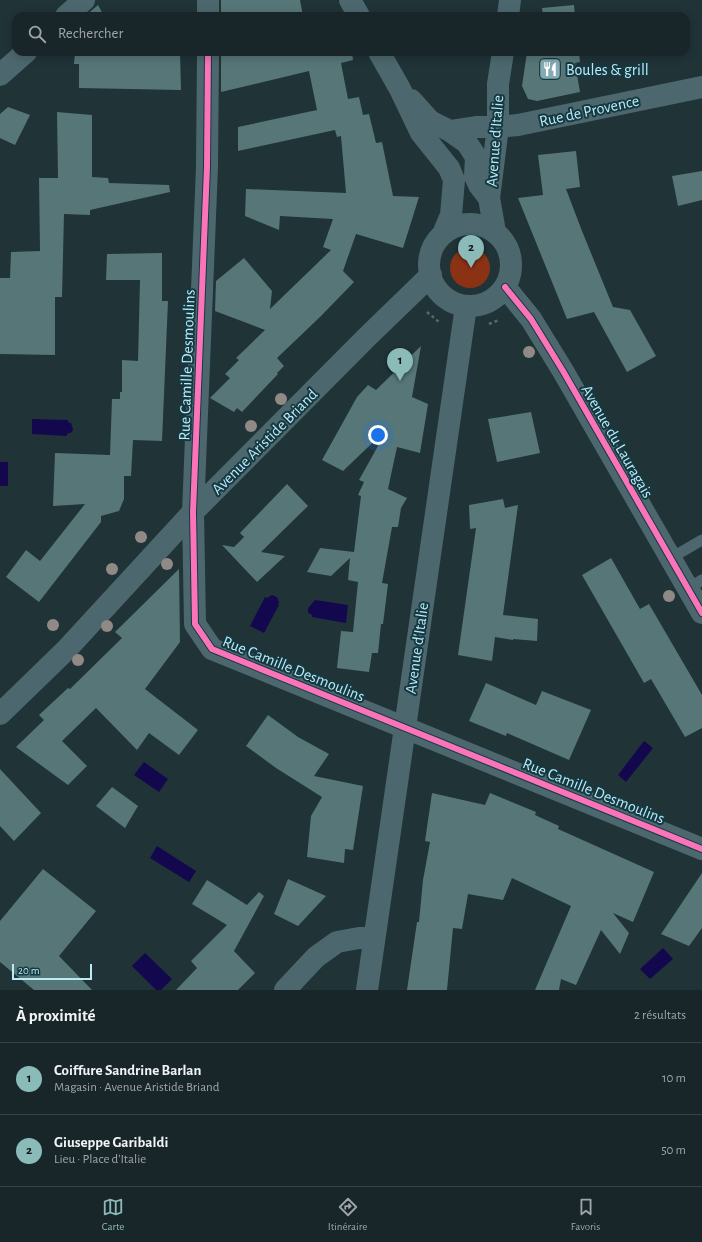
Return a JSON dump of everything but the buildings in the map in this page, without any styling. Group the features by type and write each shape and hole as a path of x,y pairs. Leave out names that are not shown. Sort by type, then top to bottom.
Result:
{"street":[{"path":"70,12 84,0"},
{"path":"208,0 208,12"},
{"path":"350,0 357,12"},
{"path":"508,12 510,0"},
{"path":"0,75 21,56"},
{"name":"Rue Camille Desmoulins","path":"208,56 206,167 193,512 195,624 212,649 702,849"},
{"path":"381,56 400,89 421,133 449,168 454,180 451,215 443,234"},
{"name":"Avenue d'Italie","path":"495,232 489,198 498,127 498,84 502,56"},
{"name":"Avenue d'Italie","path":"454,180 464,134 498,84"},
{"name":"Rue de Provence","path":"464,134 498,127 518,125 702,87"},
{"path":"400,89 430,120 464,134"},
{"name":"Avenue d'Italie","path":"464,134 476,157 475,176 489,198"},
{"path":"463,224 485,226 495,232 507,246 512,263 510,276 505,287 498,296 488,302 466,306 443,296 435,286 430,275 432,252 436,242 443,234 452,228 463,224"},
{"name":"Avenue Aristide Briand","path":"0,714 66,650 193,512 430,275"},
{"name":"Avenue du Lauragais","path":"505,287 531,319 563,371 671,558 695,584 702,613"},
{"name":"Avenue d'Italie","path":"367,990 466,306"},
{"path":"285,990 316,957 337,942 359,938 374,938"}],"lane":[{"path":"671,558 702,540"}],"path":[{"path":"422,308 444,327"},
{"path":"485,326 493,321 504,319"}],"shaded area":[{"path":"474,248 481,251 487,257 490,268 489,276 481,285 474,288 466,288 459,285 451,276 450,264 453,257 462,249"},
{"path":"32,419 68,420 73,429 72,432 67,434 67,436 32,434"},
{"path":"0,462 8,462 8,486 0,486"},
{"path":"272,595 277,597 279,605 264,633 250,626 265,597 267,598"},
{"path":"315,600 348,605 346,623 312,617 308,610"},
{"path":"644,741 653,748 626,782 618,775"},
{"path":"144,762 168,779 159,792 134,775"},
{"path":"157,846 196,871 189,882 150,858"},
{"path":"663,948 673,959 650,979 640,969"},
{"path":"145,953 172,979 161,990 156,990 132,966"}],"cycle path":[{"path":"208,56 207,167 193,512 195,624 212,649 702,849"},
{"path":"505,287 531,319 563,371 702,613"}],"place":[{"name":"Boules & grill","path":"550,69"},
{"name":"Giuseppe Garibaldi","path":"471,268"},
{"name":"Coiffure Sandrine Barlan","path":"400,381"}]}
